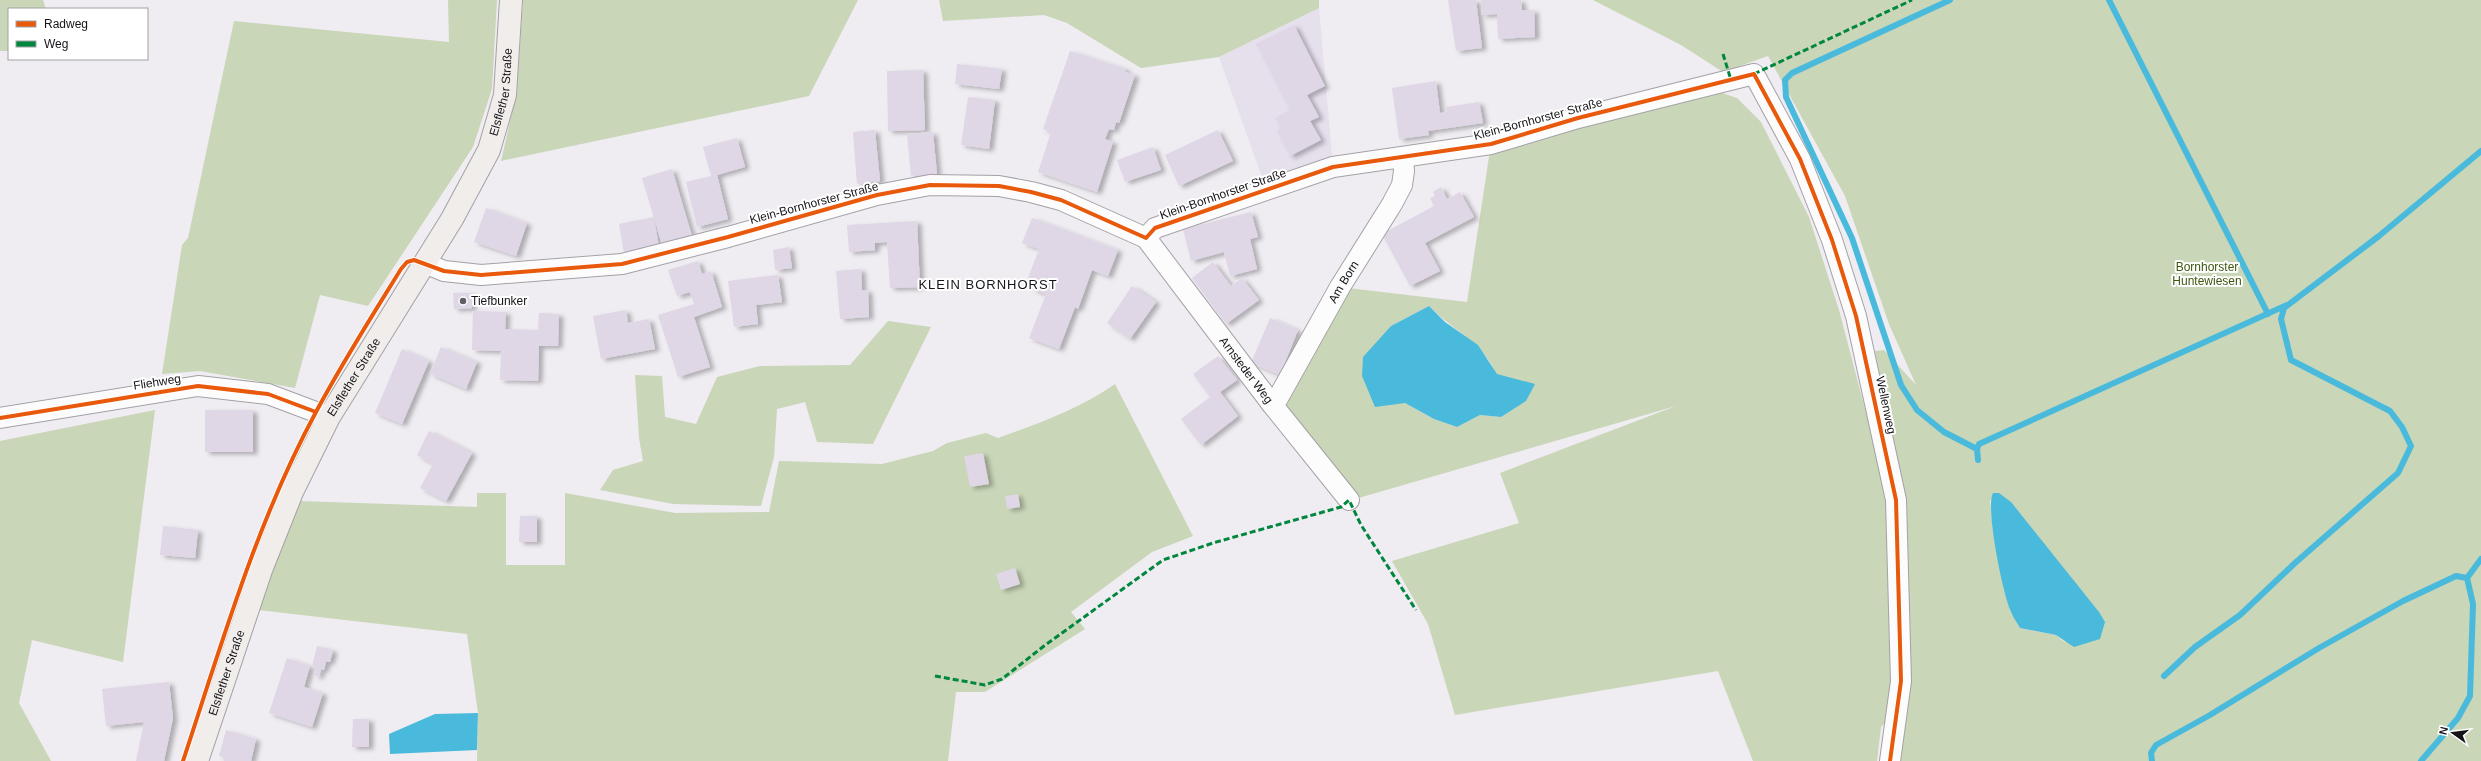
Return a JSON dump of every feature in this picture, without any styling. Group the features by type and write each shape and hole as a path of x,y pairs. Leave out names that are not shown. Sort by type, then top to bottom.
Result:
{"main road":[{"name":"Elsflether Straße","path":"197,761 264,563 292,492 329,417 472,185 489,150 499,119 508,73 511,0"}],"street":[{"name":"Klein-Bornhorster Straße","path":"425,263 444,271 481,275 622,264 728,238 876,195 930,186 999,186 1031,192 1061,200 1146,238 1154,228 1333,167 1491,144 1578,118 1754,74"},
{"name":"Wellenweg","path":"1754,74 1800,159 1832,240 1856,316 1896,500 1901,682 1890,761"},
{"name":"Am Born","path":"1272,403 1278,398 1340,287 1392,204 1402,185 1404,171 1403,158"},
{"name":"Arnsteder Weg","path":"1146,238 1272,403 1350,500"},
{"name":"Fliehweg","path":"0,418 198,386 268,394 329,417"}],"shaded area":[{"path":"1319,8 1332,156 1263,180 1219,57"}],"green space":[{"path":"0,0 43,0 46,8 8,8 8,51 0,51"},
{"path":"448,0 497,0 492,89 473,147 368,306 320,295 295,388 200,371 162,374 182,245 188,238 234,21 449,42"},
{"path":"523,0 858,0 809,96 501,161 517,91"},
{"path":"939,0 1319,0 1319,8 1219,57 1141,68 1067,23 1044,15 943,21"},
{"name":"Bornhorster Huntewiesen","path":"1593,0 2481,0 2481,761 1899,761 1904,501 1875,351 1884,350 1916,385 1889,324 1845,196 1768,56 1723,72 1681,45","holes":["1990,499 2066,643 2056,635 2020,628 2010,611 1993,532"]},
{"path":"1722,93 1737,98 1761,122 1809,217 1839,310 1889,500 1894,675 1889,718 1881,727 1877,761 1753,761 1718,671 1455,715 1428,624 1392,561 1519,523 1500,473 1676,406 1355,499 1280,402 1348,288 1467,302 1490,150","holes":["1429,306 1475,345 1491,363 1499,384 1501,417 1480,415 1457,427 1434,419 1405,403 1391,326"]},
{"path":"888,321 931,327 873,444 817,442 805,402 777,409 774,457 761,506 673,504 600,490 613,470 643,461 639,438 635,375 662,376 665,417 696,424 717,377 760,366 850,365"},
{"path":"1115,384 1193,536 1152,552 1071,612 1085,629 985,692 956,692 948,761 477,761 478,713 467,634 258,610 299,501 477,507 477,493 506,493 506,565 565,565 565,493 675,513 769,512 779,461 882,464 933,451 947,443 986,433 998,438 1044,421 1073,408"},
{"path":"155,410 123,662 32,640 19,703 51,761 0,761 0,441"}],"water":[{"path":"1429,306 1445,322 1478,345 1497,374 1535,384 1526,401 1501,417 1480,415 1457,427 1434,419 1405,403 1375,407 1362,376 1363,357 1391,326"},
{"path":"1993,493 1999,493 2011,502 2099,612 2105,622 2100,639 2074,647 2056,635 2020,628 2008,603 1996,551 1991,515 1991,501"},
{"path":"478,713 477,750 390,754 389,734 435,714"}],"building":[{"path":"1448,0 1476,0 1482,48 1456,51"},
{"path":"1481,0 1521,0 1522,10 1534,10 1535,37 1498,39 1497,14 1482,15"},
{"path":"1294,25 1325,86 1307,95 1319,117 1310,121 1321,140 1290,156 1277,131 1281,129 1275,118 1290,110 1256,44"},
{"path":"1070,51 1126,69 1125,72 1135,75 1119,123 1116,122 1114,130 1109,129 1105,139 1113,142 1097,192 1038,172 1051,132 1043,129"},
{"path":"957,64 1002,69 999,89 955,84"},
{"path":"923,70 925,130 888,131 887,71"},
{"path":"1436,81 1440,113 1447,112 1446,107 1479,102 1483,123 1428,131 1429,135 1399,139 1392,88"},
{"path":"968,97 995,100 989,149 961,145"},
{"path":"875,130 880,181 857,184 853,132"},
{"path":"1218,130 1233,161 1179,186 1165,155"},
{"path":"933,132 937,174 911,176 907,134"},
{"path":"737,138 745,167 717,175 728,219 697,227 686,182 711,176 703,147"},
{"path":"1153,147 1161,170 1125,182 1117,160"},
{"path":"672,169 692,236 662,245 642,178"},
{"path":"1441,187 1447,199 1460,192 1474,217 1425,243 1440,271 1410,286 1382,234 1434,206 1430,198 1435,196 1433,192"},
{"path":"486,208 527,223 516,256 474,242"},
{"path":"1251,212 1258,237 1250,239 1257,269 1230,276 1224,252 1191,261 1183,229"},
{"path":"654,217 659,247 624,253 619,224"},
{"path":"1032,218 1118,250 1108,276 1092,270 1078,309 1075,307 1059,349 1029,338 1046,294 1032,289 1035,280 1028,278 1039,249 1022,243"},
{"path":"917,221 920,287 890,288 887,242 875,243 875,250 849,252 847,225"},
{"path":"789,247 792,268 775,270 773,250"},
{"path":"698,261 702,274 711,271 722,307 694,317 710,367 678,377 658,315 694,304 690,292 677,296 668,270"},
{"path":"1213,262 1231,286 1242,278 1259,300 1226,324 1192,278"},
{"path":"861,269 862,290 868,290 869,317 840,319 836,271"},
{"path":"778,275 782,302 756,305 758,324 734,327 728,281"},
{"path":"1132,286 1156,302 1130,339 1107,323"},
{"name":"Tiefbunker","path":"453,293 472,293 472,308 454,309"},
{"path":"626,310 628,323 649,319 655,349 601,359 593,316"},
{"path":"473,311 506,312 505,329 538,330 539,313 559,314 558,346 539,346 538,381 500,380 501,351 472,350"},
{"path":"1270,318 1298,330 1280,375 1251,363"},
{"path":"441,347 477,362 466,389 430,374"},
{"path":"402,349 429,361 402,424 375,413"},
{"path":"1218,356 1237,380 1220,392 1238,416 1201,445 1181,419 1210,397 1193,374"},
{"path":"205,410 253,410 253,452 205,452"},
{"path":"429,431 472,453 446,501 420,488 433,464 417,455"},
{"path":"983,453 989,484 970,487 964,456"},
{"path":"1018,494 1020,507 1007,509 1005,496"},
{"path":"520,516 537,516 537,542 519,542"},
{"path":"163,526 198,530 195,558 160,555"},
{"path":"1015,568 1020,584 1001,590 996,574"},
{"path":"317,646 333,650 330,662 326,662 324,670 321,669 319,677 314,675 316,667 312,666"},
{"path":"287,658 310,666 304,687 323,693 312,727 269,713"},
{"path":"169,682 173,718 164,761 136,761 144,722 106,726 102,689"},
{"path":"353,719 369,719 369,747 352,747"},
{"path":"226,730 256,739 251,761 224,761 225,757 219,756"}],"waterway":[{"path":"1950,0 1792,73 1785,80 1786,97 1852,238 1901,385 1917,410 1944,432 1977,449 1978,460"},
{"path":"2109,0 2268,314"},
{"path":"2164,676 2195,647 2240,615 2295,563 2398,473 2411,446 2402,427 2390,411 2291,360 2281,319 2284,308 2379,236 2481,151"},
{"path":"1977,449 1979,444 2287,305"},
{"path":"2152,761 2151,753 2156,745 2210,715 2319,648 2403,601 2456,576 2467,578 2481,559"},
{"path":"2421,761 2458,718 2470,696 2473,604 2467,578"}],"marked path":[{"path":"1754,74 1912,0"},
{"path":"1723,54 1731,80"},
{"path":"935,676 985,685 1002,679 1044,646 1163,560 1213,543 1341,507 1349,500 1361,525 1416,610"}],"cycle path":[{"path":"183,761 242,583 258,539 295,453 326,394 368,322 401,269 407,262 414,260 444,271 481,275 622,264 728,237 877,195 930,185 999,186 1031,192 1061,200 1146,238 1155,228 1333,167 1491,144 1578,118 1754,74 1800,159 1832,240 1856,316 1896,500 1901,681 1890,761"},
{"path":"0,418 198,386 268,394 316,412"}],"place":[{"name":"Tiefbunker","path":"463,301"}],"district":[{"name":"KLEIN BORNHORST","path":"988,284"}]}
